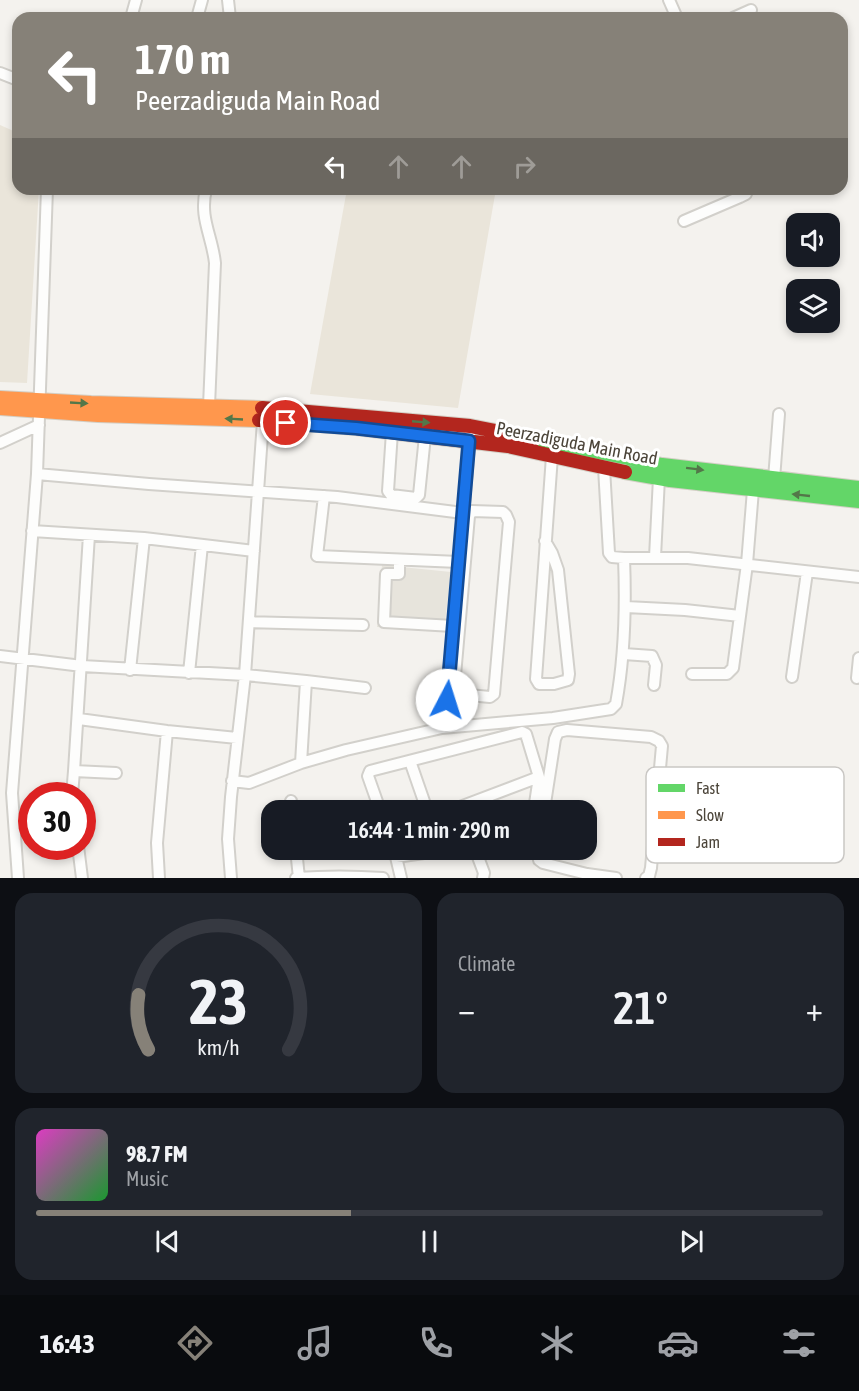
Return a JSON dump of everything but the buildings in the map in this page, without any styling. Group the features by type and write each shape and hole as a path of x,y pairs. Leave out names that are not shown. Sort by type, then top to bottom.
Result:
{"street":[{"path":"746,12 751,10"},
{"path":"18,878 12,793 37,474 47,195"},
{"path":"204,195 203,214 213,247 215,263 209,406"},
{"path":"684,221 744,195"},
{"name":"Peerzadiguda Main Road","path":"0,398 39,412"},
{"name":"Peerzadiguda Main Road","path":"176,411 209,406 264,408 470,426 662,465 859,488"},
{"name":"Peerzadiguda Main Road","path":"0,408 39,412 176,411 392,432 508,446 659,478 859,501"},
{"path":"0,442 39,412"},
{"path":"774,479 778,414"},
{"path":"231,878 228,839 232,782 245,675 263,421"},
{"path":"37,474 324,496 468,512 503,513 509,522 494,694 490,697 458,694 455,693 454,687 469,516 468,512 470,426"},
{"path":"392,432 388,492 392,496 416,498 419,495 425,436"},
{"path":"544,541 552,553 558,570 569,674 568,680 554,684 539,684 536,679 544,541 552,456"},
{"path":"604,468 609,553 614,558 688,558 859,577"},
{"path":"655,557 659,478"},
{"path":"692,674 731,672 733,668 747,564 753,490"},
{"path":"324,496 317,556 459,562"},
{"path":"442,728 447,700 459,562 468,512"},
{"path":"32,531 144,538 254,551"},
{"path":"73,782 79,719 89,535"},
{"path":"130,670 144,538"},
{"path":"189,673 202,545"},
{"path":"232,782 249,783 302,763 356,747 442,728 553,718 611,710 616,704 624,654 626,607 624,558"},
{"path":"399,560 399,574 386,574 384,622 453,626"},
{"path":"792,677 807,573"},
{"path":"626,607 740,616"},
{"path":"249,622 363,625"},
{"path":"624,654 652,656 656,665 654,685"},
{"path":"0,656 82,666 245,675 365,688"},
{"path":"857,678 859,658"},
{"path":"302,763 306,681"},
{"path":"79,719 237,738"},
{"path":"546,800 558,732 567,730 651,737 659,741 662,746 660,767"},
{"path":"159,878 157,843 167,731"},
{"path":"377,800 368,773 522,732 526,734 539,777 536,800"},
{"path":"410,761 424,800"},
{"path":"74,771 116,773"},
{"path":"478,800 539,777"},
{"path":"80,860 82,878"},
{"path":"297,860 298,878 336,878 348,875 383,878"},
{"path":"397,860 401,878"},
{"path":"479,860 484,873 483,878"},
{"path":"539,860 586,876 616,878"},
{"path":"646,878 649,876 651,863"}],"shaded area":[{"path":"0,125 12,130 12,195 39,195 27,383 0,382"},
{"path":"346,195 495,195 458,408 310,394"},
{"path":"382,565 451,572 444,631 377,627"}],"traffic: fast":[{"path":"535,439 662,465 859,488"},
{"path":"625,472 670,480 859,501"}],"traffic: slow":[{"path":"0,398 262,408"},
{"path":"0,408 98,415 259,420"}],"traffic: jam":[{"path":"262,408 470,426 535,439"},
{"path":"259,420 356,428 508,446 625,472"}],"route":[{"path":"286,423 356,428 469,441 447,700"}]}
